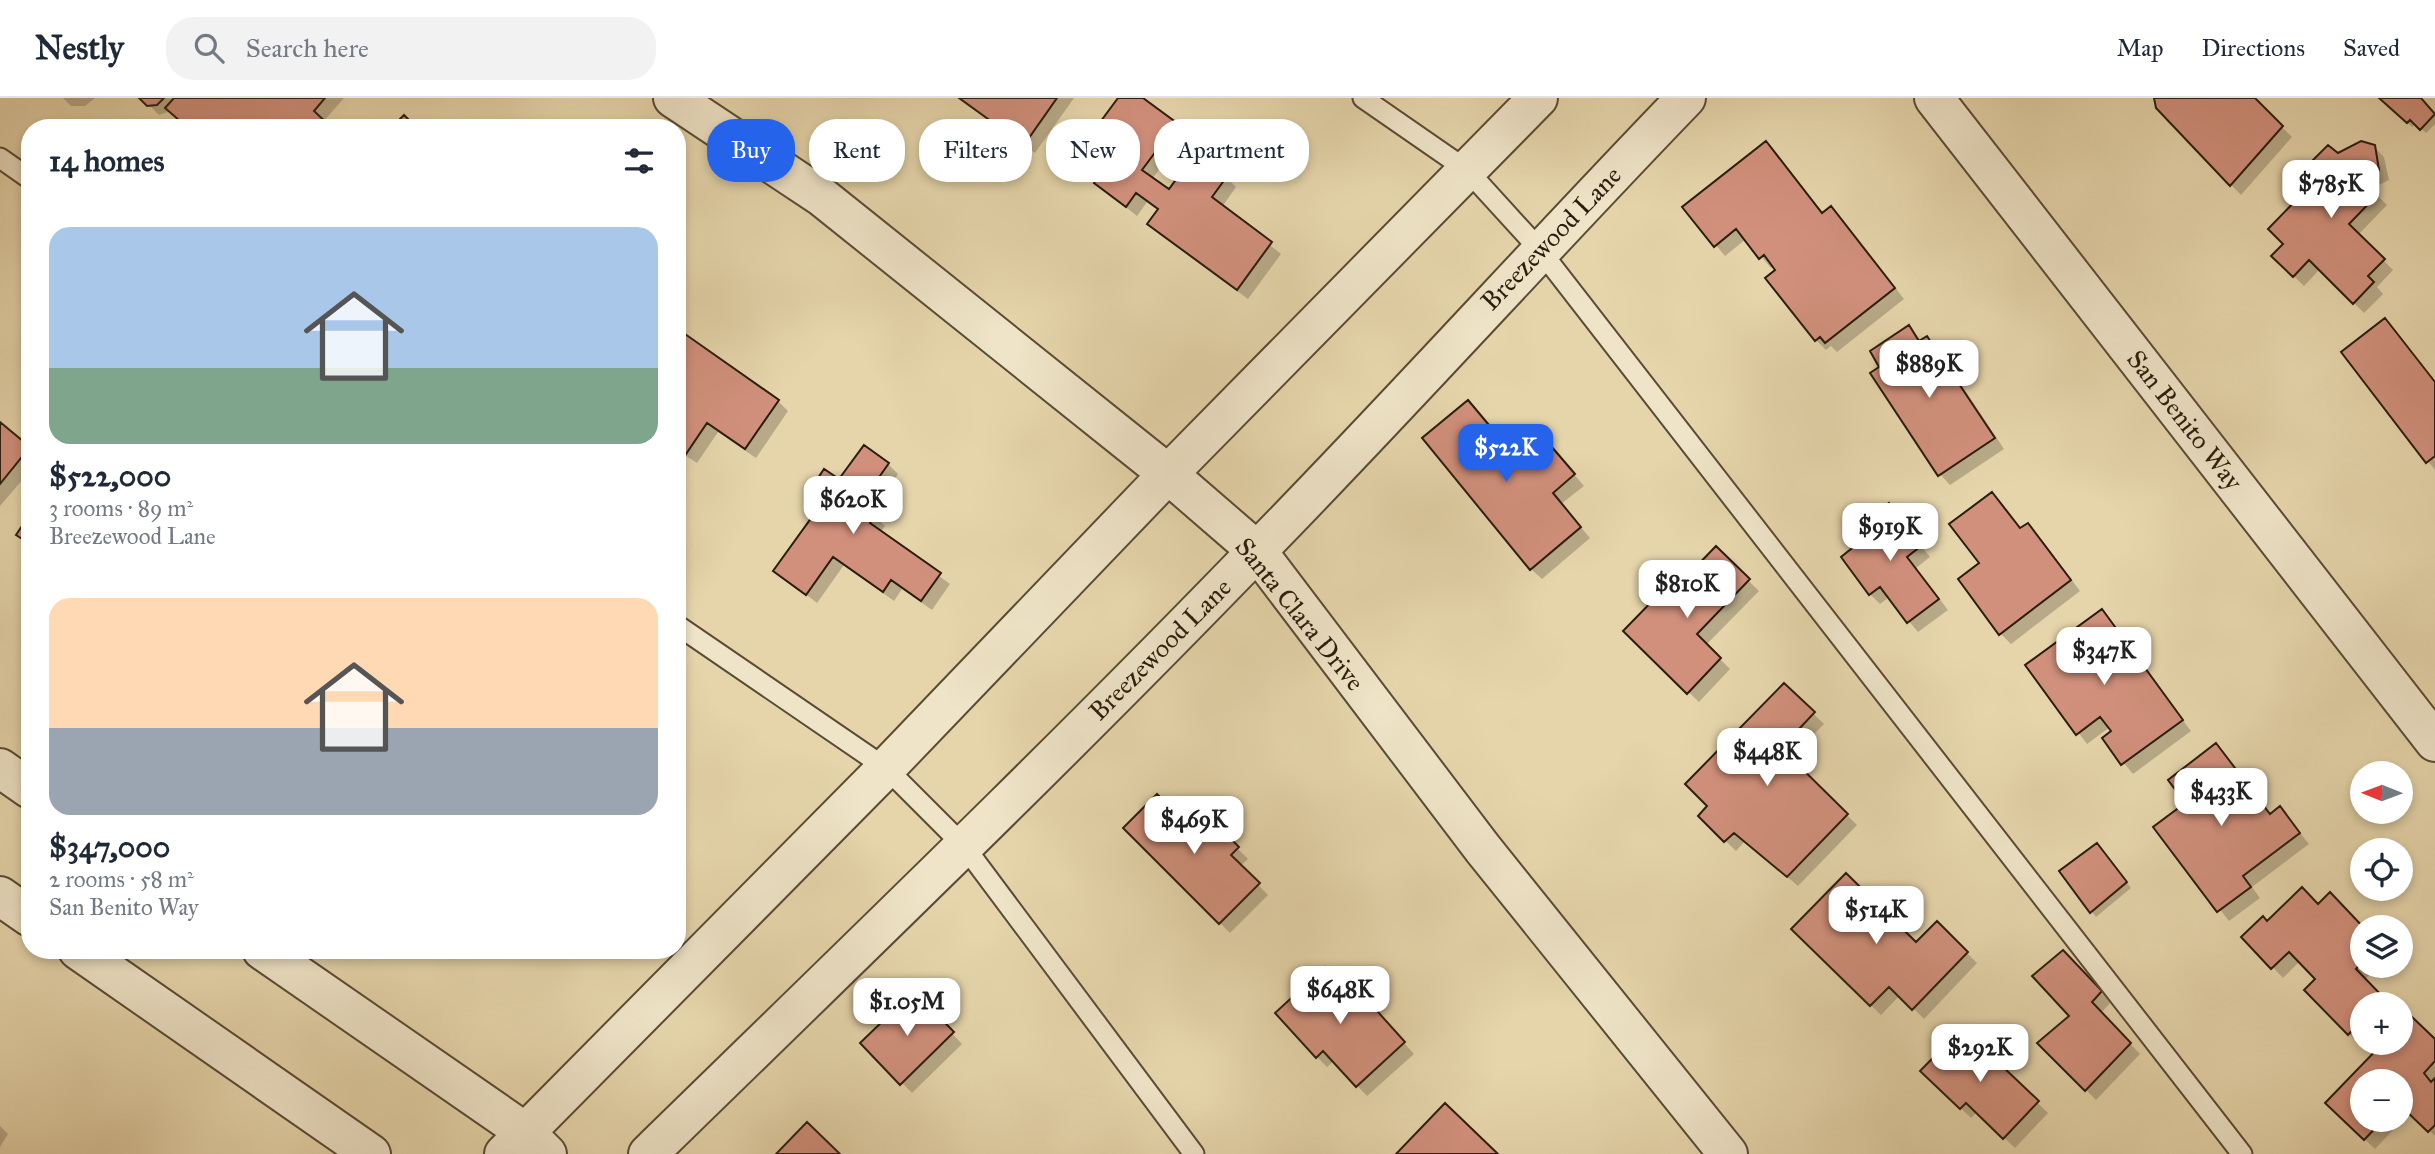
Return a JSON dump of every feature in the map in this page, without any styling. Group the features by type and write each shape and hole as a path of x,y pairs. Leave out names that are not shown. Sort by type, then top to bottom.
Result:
{"street":[{"name":"Santa Clara Drive","path":"673,98 822,197 1168,474 1257,551 1483,849 1728,1154"},
{"path":"274,959 525,1147 1168,474 1538,98"},
{"name":"Breezewood Lane","path":"648,1154 964,846 1257,551 1539,249 1686,98"},
{"name":"San Benito Way","path":"1934,98 2435,741"},
{"path":"0,768 21,783"},
{"path":"0,896 21,911"},
{"path":"91,959 371,1154"}],"lane":[{"path":"1363,98 1467,170 1539,249 2242,1154"},
{"path":"0,158 21,173"},
{"path":"686,631 886,768 964,846 1194,1154"}],"building":[{"path":"139,98 164,98 157,105 147,106"},
{"path":"174,98 325,98 314,111 322,119 178,119 165,108"},
{"path":"959,98 1057,98 1032,134 1032,119 988,119"},
{"path":"1118,98 1143,98 1172,119 1154,119 1154,154 1142,170 1154,178 1154,182 1159,182 1169,189 1174,182 1223,182 1212,197 1272,242 1237,290 1147,224 1158,209 1136,193 1126,207 1094,183 1140,182 1140,119 1102,119"},
{"path":"2154,98 2255,98 2283,126 2230,186 2156,108"},
{"path":"2379,98 2421,98 2435,114 2420,130 2410,120 2407,123"},
{"path":"1766,141 1822,213 1831,206 1895,288 1825,343 1820,337 1815,341 1765,278 1775,270 1764,255 1759,259 1736,229 1714,247 1682,207"},
{"path":"2361,141 2375,145 2379,170 2362,179 2378,194 2349,224 2385,259 2368,276 2374,282 2353,304 2309,260 2293,277 2271,256 2283,244 2268,229 2302,194 2290,183 2328,145 2338,153"},
{"path":"2385,318 2435,382 2435,456 2426,463 2341,352"},
{"path":"1909,325 1919,341 1927,336 1995,438 1938,476 1870,373 1879,367 1870,351"},
{"path":"686,335 779,400 745,449 707,423 686,454"},
{"path":"1468,400 1525,468 1551,446 1575,474 1553,493 1581,527 1530,570 1422,438"},
{"path":"0,422 21,440 21,458 0,484"},
{"path":"864,445 889,463 861,503 876,514 870,523 941,573 921,601 891,580 883,592 833,557 806,595 773,571 822,503 808,493 824,469 839,479"},
{"path":"1992,492 2020,528 2028,523 2071,580 1999,635 1958,579 1979,563 1949,524"},
{"path":"1889,503 1921,546 1907,557 1939,599 1907,623 1880,587 1869,595 1841,557 1861,541 1853,530"},
{"path":"1716,546 1750,579 1697,634 1721,658 1687,694 1623,631 1661,592 1666,598"},
{"path":"2102,609 2183,720 2121,765 2102,738 2111,731 2100,717 2076,735 2025,665"},
{"path":"1784,683 1815,712 1781,748 1848,814 1787,877 1734,833 1724,842 1698,816 1707,806 1685,784"},
{"path":"2216,743 2270,814 2280,806 2300,833 2243,876 2251,887 2217,912 2153,827 2185,803 2168,780"},
{"path":"1157,794 1176,813 1182,808 1196,822 1205,813 1239,847 1231,855 1260,883 1219,924 1123,828"},
{"path":"2097,843 2127,882 2090,913 2059,871"},
{"path":"1846,873 1916,942 1937,921 1968,952 1912,1010 1889,987 1870,1006 1791,929"},
{"path":"2302,887 2318,904 2330,892 2352,915 2350,978 2365,978 2378,992 2350,992 2348,1035 2304,990 2315,979 2289,952 2271,969 2241,937 2263,916 2267,921"},
{"path":"2063,950 2102,991 2092,1002 2131,1043 2085,1091 2037,1043 2069,1016 2032,976"},
{"path":"1325,967 1344,988 1351,982 1405,1042 1356,1087 1323,1051 1316,1058 1275,1013"},
{"path":"914,991 954,1032 900,1085 860,1043"},
{"path":"2413,1018 2435,1039 2435,1061 2424,1073 2431,1082 2435,1078 2435,1125 2428,1132 2413,1118 2413,1069 2358,1069 2371,1055 2413,1055"},
{"path":"1962,1028 2039,1101 2003,1139 1966,1103 1960,1109 1920,1071"},
{"path":"2350,1077 2350,1127 2325,1103"},
{"path":"1445,1103 1498,1154 1396,1154"},
{"path":"807,1122 840,1154 776,1154"},
{"path":"2356,1132 2372,1132 2364,1140"}]}
